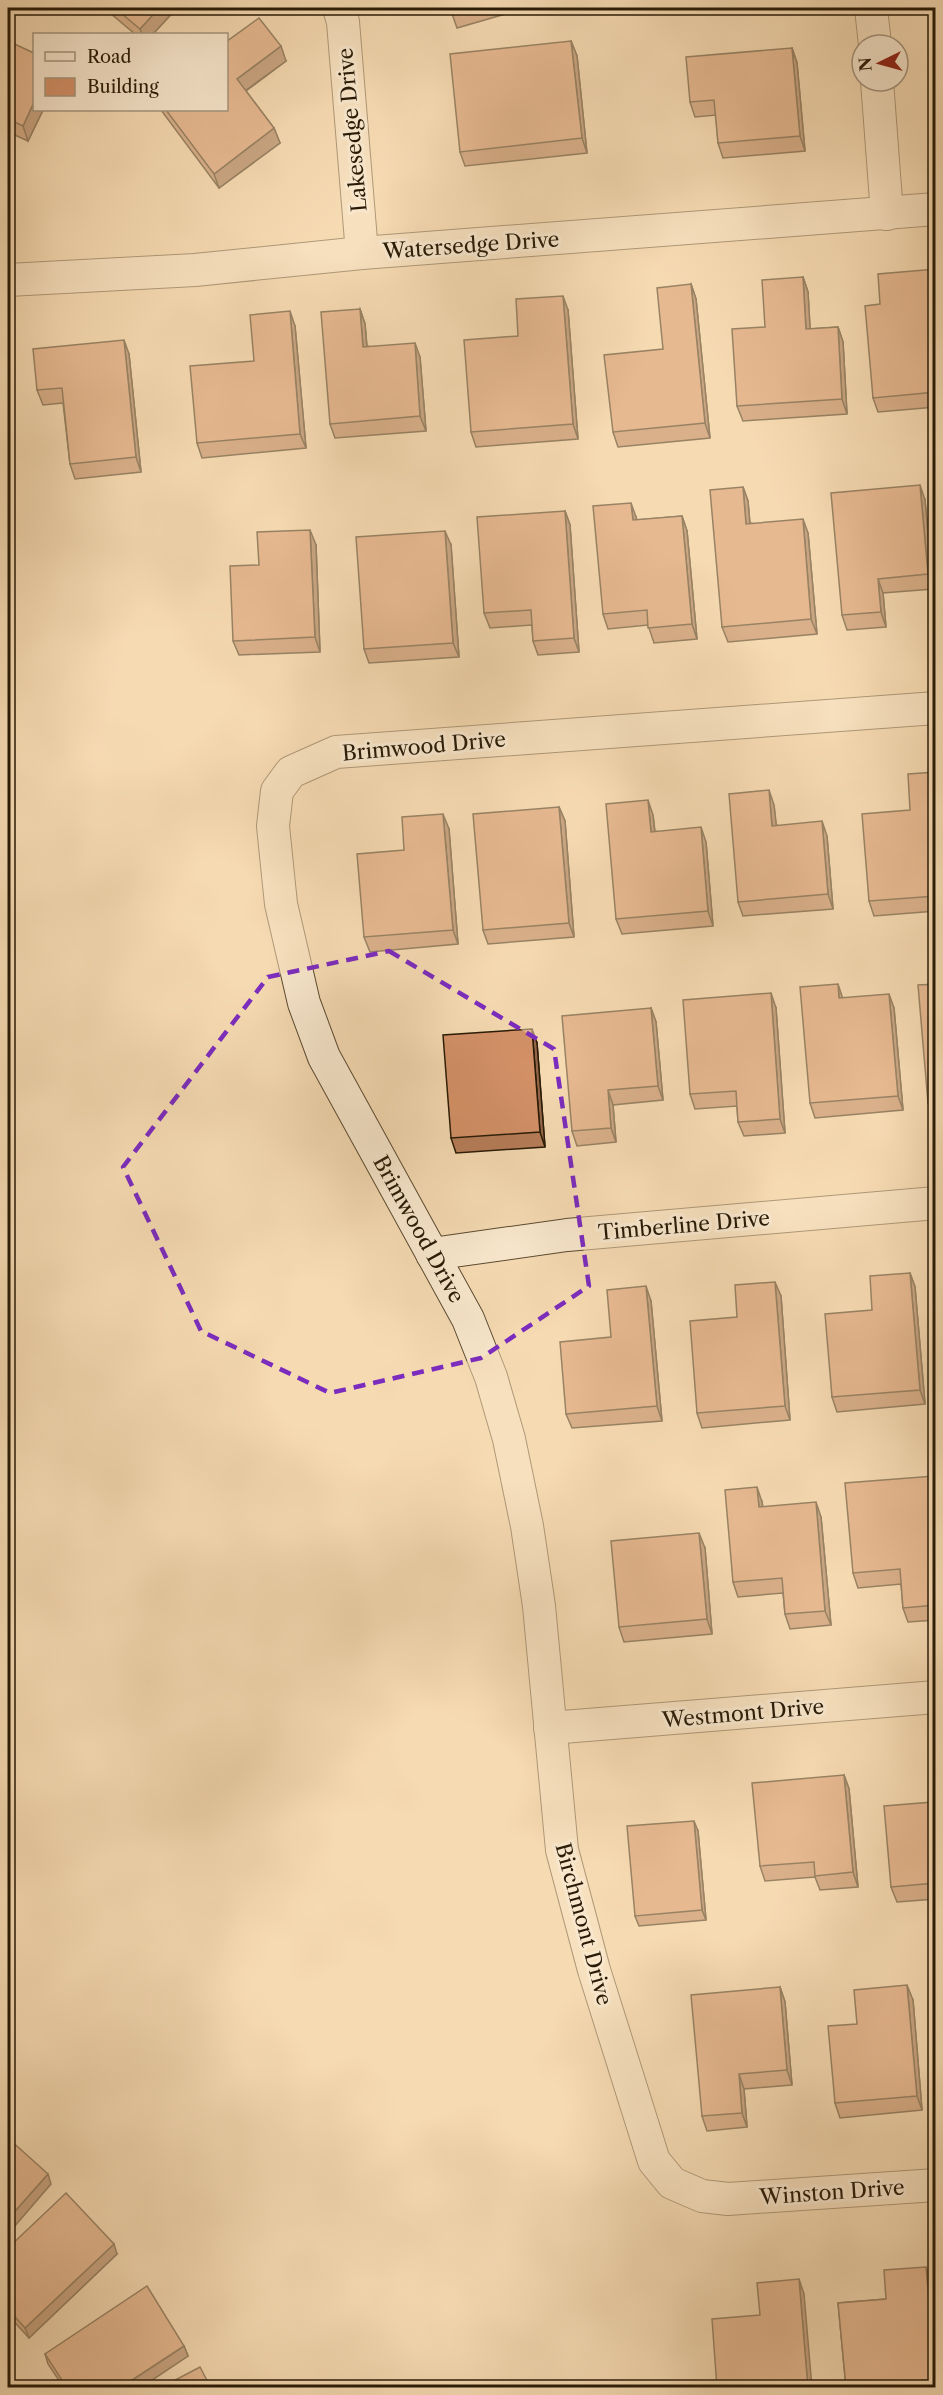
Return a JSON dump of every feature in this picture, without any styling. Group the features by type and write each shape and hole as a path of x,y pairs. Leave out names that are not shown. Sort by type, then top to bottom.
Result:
{"street":[{"name":"Lakesedge Drive","path":"339,8 343,22 362,253"},
{"path":"871,8 873,33"},
{"path":"878,93 887,214"},
{"name":"Watersedge Drive","path":"8,280 195,270 362,253 936,209"},
{"name":"Brimwood Drive","path":"519,1487 509,1439 491,1377 468,1319 324,1057 304,1003 281,904 273,826 277,791 291,772 336,752 936,708"},
{"name":"Timberline Drive","path":"432,1254 567,1235 936,1203"},
{"name":"Birchmont Drive","path":"519,1487 539,1606 562,1850 594,1970 654,2161 672,2183 702,2196 728,2199"},
{"name":"Westmont Drive","path":"550,1728 936,1697"},
{"name":"Winston Drive","path":"728,2199 936,2185"}],"highlighted area":[{"path":"389,951 554,1049 589,1286 481,1358 330,1393 201,1331 123,1167 268,977"}],"building":[{"path":"115,8 159,8 140,29"},
{"path":"450,8 470,8 451,13"},
{"path":"259,18 281,46 237,79 274,128 214,174 167,111 228,111 228,41"},
{"path":"8,41 33,53 33,104 23,126 8,119"},
{"path":"571,41 582,138 460,152 450,54"},
{"path":"792,48 800,136 718,143 714,100 690,102 686,57"},
{"path":"936,269 936,392 873,398 865,306 880,304 878,274"},
{"path":"803,277 806,329 838,327 842,399 737,406 732,329 765,327 762,280"},
{"path":"691,284 705,423 613,432 604,355 663,349 657,288"},
{"path":"563,296 573,424 471,432 464,340 518,336 516,299"},
{"path":"360,309 363,347 415,343 420,416 330,424 321,312"},
{"path":"290,311 300,434 197,443 190,366 254,361 250,315"},
{"path":"124,340 136,457 70,464 62,388 37,390 33,349"},
{"path":"920,485 928,574 878,579 881,612 842,615 831,493"},
{"path":"743,487 746,524 803,519 811,619 722,627 710,490"},
{"path":"631,503 633,520 682,516 692,624 648,628 647,610 603,614 593,506"},
{"path":"565,511 574,638 533,641 531,610 484,613 477,517"},
{"path":"310,530 315,637 233,641 230,566 259,565 257,532"},
{"path":"445,531 453,643 364,649 356,537"},
{"path":"936,772 936,896 869,901 862,814 910,810 908,774"},
{"path":"769,790 772,826 822,821 828,894 738,902 729,794"},
{"path":"648,800 651,832 701,827 708,911 616,919 606,804"},
{"path":"559,807 569,923 483,930 473,814"},
{"path":"443,814 453,930 364,937 357,854 404,850 402,817"},
{"path":"838,984 839,998 889,994 898,1096 810,1103 800,987"},
{"path":"936,984 936,1102 928,1103 918,985"},
{"path":"771,993 780,1119 738,1122 736,1091 690,1094 683,1000"},
{"path":"651,1008 658,1086 608,1090 611,1128 572,1131 562,1016"},
{"path":"532,1029 540,1132 451,1138 443,1035"},
{"path":"910,1273 920,1390 832,1397 825,1314 872,1310 870,1276"},
{"path":"775,1282 785,1406 697,1413 690,1321 737,1317 735,1285"},
{"path":"646,1286 657,1406 566,1414 560,1342 611,1337 607,1290"},
{"path":"934,1476 936,1605 903,1608 900,1569 853,1573 845,1483"},
{"path":"757,1487 759,1507 816,1502 825,1611 785,1614 782,1578 733,1582 725,1490"},
{"path":"699,1533 707,1619 619,1627 611,1541"},
{"path":"930,1771 936,1771 936,1883 891,1887 884,1806 933,1802"},
{"path":"844,1775 853,1872 815,1876 814,1862 760,1866 752,1783"},
{"path":"694,1821 702,1910 635,1916 627,1826"},
{"path":"907,1985 917,2096 835,2103 828,2026 857,2024 854,1990"},
{"path":"780,1987 787,2070 739,2074 742,2113 702,2116 691,1995"},
{"path":"8,2138 48,2174 8,2219"},
{"path":"66,2193 114,2244 25,2328 8,2309 8,2248"},
{"path":"926,2267 936,2379 846,2387 838,2303 886,2299 884,2270"},
{"path":"799,2279 808,2388 717,2388 712,2319 760,2315 757,2283"},
{"path":"147,2286 184,2346 120,2388 67,2388 45,2354"},
{"path":"200,2367 211,2388 160,2388"}]}
